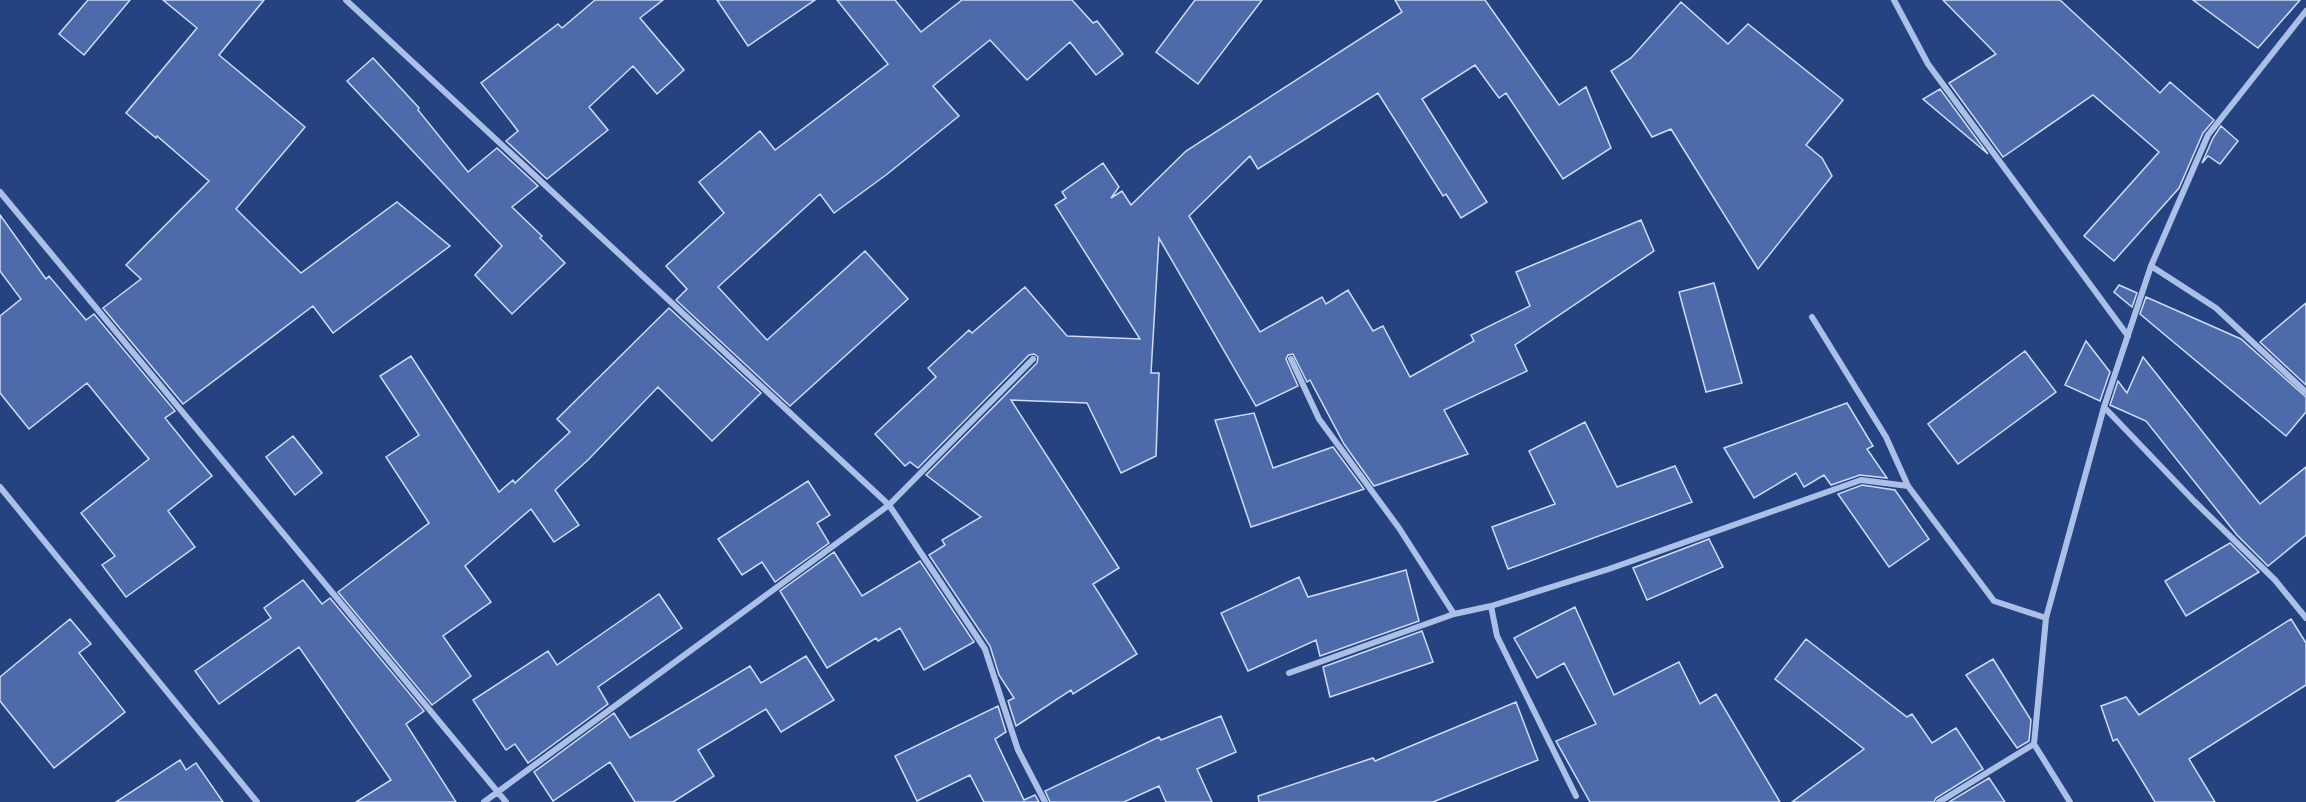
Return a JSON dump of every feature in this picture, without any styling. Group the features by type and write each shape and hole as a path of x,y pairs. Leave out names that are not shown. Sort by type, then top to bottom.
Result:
{"street":[{"path":"346,0 889,505 985,649 1018,750 1045,802"},
{"path":"1894,0 1928,64 2128,336"},
{"path":"2070,802 2034,744 2046,618 2104,407 2151,266 2208,135 2306,11"},
{"path":"0,192 506,802"},
{"path":"2151,266 2216,308 2306,392"},
{"path":"1812,317 1886,438 1908,486 1994,602 2046,618"},
{"path":"483,802 889,505 1033,359"},
{"path":"1291,359 1319,419 1399,528 1454,614"},
{"path":"2104,407 2194,501 2275,580 2306,618"},
{"path":"1289,673 1454,614 1491,606 1609,569 1861,480 1908,486"},
{"path":"0,487 257,802"},
{"path":"1491,606 1497,636 1576,796"},
{"path":"1939,802 2034,744"}],"building":[{"path":"88,0 130,0 84,55 59,34"},
{"path":"163,0 264,0 219,55 305,127 236,209 301,273 397,202 450,246 333,333 313,306 183,404 103,308 141,279 126,265 209,181 157,136 156,138 126,113 197,28"},
{"path":"595,0 663,0 640,18 684,70 657,94 633,66 589,107 608,130 547,179 506,141 518,131 481,83 558,24 562,28"},
{"path":"717,0 815,0 748,46"},
{"path":"837,0 895,0 921,32 962,0 1072,0 1093,23 1097,21 1123,54 1096,75 1070,42 1027,80 990,40 933,86 959,116 886,175 834,213 820,194 718,287 767,340 865,251 908,299 790,406 676,300 687,289 666,266 724,213 699,182 760,131 775,150 888,64"},
{"path":"1195,0 1262,0 1198,84 1156,52"},
{"path":"1395,0 1485,0 1559,105 1586,87 1611,148 1563,179 1506,93 1499,98 1475,65 1422,99 1487,202 1461,218 1446,194 1443,196 1378,93 1258,169 1250,156 1189,216 1260,332 1322,297 1326,304 1348,290 1373,331 1383,326 1410,377 1474,341 1471,335 1530,306 1516,272 1641,220 1654,251 1515,345 1527,371 1444,410 1468,454 1374,486 1344,444 1310,380 1307,382 1293,354 1288,355 1286,359 1298,386 1256,406 1159,238 1151,373 1159,373 1156,456 1121,473 1087,403 1011,400 1119,568 1093,584 1137,654 1073,694 1071,690 1016,726 1008,701 1014,698 999,675 990,646 929,555 945,545 942,540 981,517 926,475 1037,363 1038,357 1034,354 1029,355 918,468 910,462 905,466 875,434 936,377 928,368 969,330 972,333 1025,287 1067,336 1140,339 1055,205 1066,198 1062,192 1103,163 1119,187 1111,198 1122,191 1131,205 1186,151 1402,12"},
{"path":"1943,0 2060,0 2160,93 2170,82 2214,120 2203,133 2179,188 2114,261 2084,236 2159,152 2093,95 2003,157 1949,83 1996,54"},
{"path":"2193,0 2300,0 2258,48"},
{"path":"1681,2 1728,44 1748,24 1843,100 1806,145 1822,158 1832,176 1758,269 1671,129 1652,137 1611,71 1631,58"},
{"path":"373,58 419,108 418,110 468,172 497,148 538,186 512,207 542,236 540,238 565,263 512,314 475,275 502,246 347,81"},
{"path":"1940,89 1988,154 1923,99"},
{"path":"2221,126 2238,141 2220,164 2208,156 2202,163 2213,138"},
{"path":"0,215 46,279 49,276 86,320 94,314 175,411 165,418 212,476 168,511 195,547 126,597 102,565 115,556 81,513 149,459 87,383 29,429 0,393 0,316 21,299 0,271"},
{"path":"1714,283 1742,383 1706,392 1679,292"},
{"path":"2119,285 2137,293 2132,307 2114,292"},
{"path":"2146,297 2241,339 2306,397 2306,412 2286,436 2140,314"},
{"path":"2306,303 2306,385 2260,342"},
{"path":"669,308 761,393 712,441 658,387 588,460 555,490 579,525 554,542 531,509 465,566 491,602 443,636 471,676 432,705 338,592 429,523 386,457 419,435 380,376 411,356 499,492 513,480 515,483 570,432 557,419"},
{"path":"2086,341 2110,372 2100,401 2065,385"},
{"path":"2025,351 2056,392 1958,464 1928,424"},
{"path":"2143,357 2260,504 2306,467 2306,535 2268,566 2237,535 2146,421 2110,405 2118,381 2127,393"},
{"path":"1847,403 1873,446 1867,449 1887,478 1860,475 1831,485 1824,475 1804,487 1796,473 1754,498 1724,448"},
{"path":"1254,413 1273,468 1333,447 1364,489 1251,527 1215,420"},
{"path":"1585,422 1617,487 1675,466 1692,502 1508,569 1492,527 1555,504 1529,451"},
{"path":"293,436 322,473 295,495 266,457"},
{"path":"808,481 830,515 817,523 829,543 775,582 762,562 742,575 718,539"},
{"path":"1862,485 1895,490 1929,539 1889,567 1838,494"},
{"path":"1709,539 1723,567 1647,600 1633,568"},
{"path":"2230,543 2259,572 2186,616 2165,581"},
{"path":"834,552 862,596 920,561 974,642 924,670 900,628 878,641 876,638 827,668 780,591"},
{"path":"1406,570 1419,621 1320,656 1316,640 1248,671 1221,613 1299,577 1308,597"},
{"path":"303,580 322,604 330,598 424,711 406,724 456,802 356,802 391,780 299,647 219,704 195,671 271,618 264,608"},
{"path":"659,594 682,628 598,687 608,704 528,763 515,744 506,750 473,700 548,651 557,665"},
{"path":"1575,607 1614,695 1679,662 1700,704 1716,694 1780,802 1590,802 1556,741 1596,724 1564,663 1537,678 1514,638"},
{"path":"70,619 91,644 79,653 125,712 54,768 0,701 0,677"},
{"path":"2291,619 2306,643 2306,685 2189,759 2215,802 2155,802 2117,739 2113,741 2101,706 2126,697 2139,715"},
{"path":"1422,631 1433,662 1330,697 1323,667"},
{"path":"1806,639 1907,717 1912,714 1932,743 1956,728 1983,769 1936,798 1934,802 1792,802 1864,749 1775,679"},
{"path":"806,656 834,700 781,732 766,709 698,750 714,776 673,802 635,802 610,762 553,801 534,772 614,713 630,738 750,666 761,683"},
{"path":"1993,659 2031,720 2029,741 2017,748 1966,675"},
{"path":"1516,702 1538,760 1433,802 1259,802 1258,796 1373,758 1375,761"},
{"path":"998,706 1006,732 995,739 1024,800 1035,795 1039,802 984,802 970,775 917,801 895,756"},
{"path":"1221,716 1236,752 1197,769 1212,802 1166,802 1159,786 1124,802 1050,802 1045,791 1159,737 1161,740"},
{"path":"180,760 186,770 196,763 223,802 116,802"},
{"path":"1989,778 2005,802 1949,802"}]}
